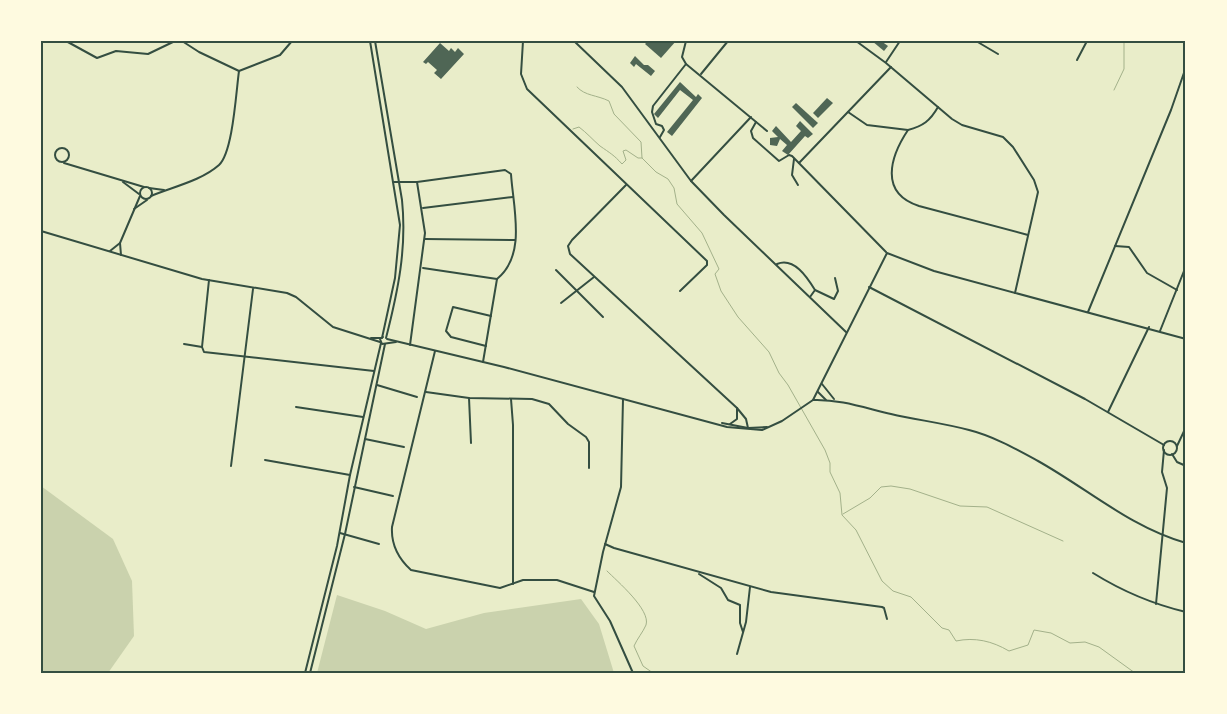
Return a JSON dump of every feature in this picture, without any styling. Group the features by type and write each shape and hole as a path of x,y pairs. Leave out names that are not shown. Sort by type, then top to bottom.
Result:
{"street":[{"path":"66,41 97,58 116,51 148,54 174,41"},
{"path":"182,41 239,71 280,54 292,41"},
{"path":"304,673 340,533 350,475 399,251 400,225 370,41"},
{"path":"310,673 345,534 404,252 405,225 399,181 375,41"},
{"path":"523,41 521,74 527,89 707,261 708,265 680,291"},
{"path":"574,41 622,87 691,181 847,332"},
{"path":"686,41 682,57 686,64 767,131"},
{"path":"700,75 728,41"},
{"path":"856,41 962,125 1003,138 1013,147 1034,180 1038,192 1015,293"},
{"path":"886,63 900,41"},
{"path":"976,41 998,54"},
{"path":"1077,60 1087,41"},
{"path":"656,124 652,112 653,106 686,64"},
{"path":"799,163 890,67"},
{"path":"1088,312 1171,110 1186,67"},
{"path":"132,210 151,196 216,167 224,160 239,71"},
{"path":"848,112 867,125 908,130 920,126 931,119 938,107"},
{"path":"691,181 751,117"},
{"path":"756,122 751,131 753,138 779,160 789,155 799,163 865,233 887,253 934,272 1150,327 1186,338"},
{"path":"652,128 656,124"},
{"path":"656,124 662,126 664,130 660,138"},
{"path":"908,130 891,162 893,177 902,197 919,206 1028,235"},
{"path":"64,163 68,160 70,154 67,149 61,148 56,151 54,156 58,162 121,181 164,190"},
{"path":"794,159 792,175 798,185"},
{"path":"394,182 417,182 505,170 511,174 515,240 514,256 497,279 483,362"},
{"path":"121,181 148,199"},
{"path":"410,345 425,239 423,208 417,182"},
{"path":"626,184 568,246 570,254 737,408 746,419 748,428"},
{"path":"121,255 120,243 132,210 144,187"},
{"path":"149,188 151,196"},
{"path":"423,208 512,197"},
{"path":"41,231 209,280 253,289 287,293 296,297 333,327 386,343 398,342"},
{"path":"425,239 515,240"},
{"path":"110,252 120,243"},
{"path":"1115,246 1129,248 1147,273 1176,290"},
{"path":"381,340 386,338 753,431 768,427 813,400 887,253"},
{"path":"777,264 785,261 791,262 815,290 834,300 838,291 835,278"},
{"path":"1160,330 1186,266"},
{"path":"422,268 497,279"},
{"path":"556,270 603,317"},
{"path":"561,303 594,276"},
{"path":"209,280 202,347 204,352 244,358 374,370"},
{"path":"869,287 1108,412 1164,445"},
{"path":"231,466 253,289"},
{"path":"810,298 815,290"},
{"path":"486,346 451,337 446,331 453,307 491,316"},
{"path":"1108,412 1150,327"},
{"path":"184,344 202,347"},
{"path":"435,351 392,527 396,550 401,560 411,570 500,588 523,580 557,580 594,592"},
{"path":"822,384 834,399"},
{"path":"377,385 417,397"},
{"path":"426,392 469,398 532,399 549,404 556,409 568,424 586,437 589,447 589,468"},
{"path":"818,392 826,400"},
{"path":"469,398 471,443"},
{"path":"511,399 513,425 513,584"},
{"path":"624,399 621,487 594,592 595,602 610,621 633,673"},
{"path":"813,400 834,399 907,418 970,430 999,441 1038,462 1118,513 1162,536 1186,543"},
{"path":"296,407 363,417"},
{"path":"730,424 738,419 737,408"},
{"path":"720,423 748,428 768,427"},
{"path":"1163,458 1177,450 1176,446 1186,427"},
{"path":"365,439 404,448"},
{"path":"1164,445 1170,441 1176,446"},
{"path":"1156,604 1167,488 1162,472 1164,445"},
{"path":"1164,450 1168,454"},
{"path":"1172,454 1178,462 1186,466"},
{"path":"265,460 350,475"},
{"path":"354,487 393,496"},
{"path":"340,533 379,544"},
{"path":"605,544 696,572 771,592 882,606 887,619"},
{"path":"696,572 721,588 728,600 740,605 740,623 743,632"},
{"path":"1093,573 1121,590 1156,604 1186,612"},
{"path":"737,654 743,632 750,587"}],"green space":[{"path":"41,486 113,539 132,581 134,636 108,673 41,673"},
{"path":"337,595 385,611 426,629 484,613 581,599 599,624 614,673 317,673"}],"building":[{"path":"648,41 676,41 661,58 645,44"},
{"path":"872,41 881,41 888,46 884,51"},
{"path":"440,43 449,51 451,48 455,52 458,48 464,54 441,79 434,73 437,70 428,62 426,64 423,62"},
{"path":"635,56 644,65 648,65 655,71 651,76 636,64 634,67 630,63"},
{"path":"680,82 696,97 698,94 702,98 672,136 667,132 693,100 680,90 658,118 654,114"},
{"path":"827,98 833,103 818,118 813,113"},
{"path":"796,103 818,123 813,128 792,107"},
{"path":"800,121 813,134 808,138 805,136 788,155 782,151 787,145 780,139 777,146 770,145 770,138 778,137 772,131 776,126 791,142 801,131 796,126"}],"waterway":[{"path":"1114,90 1124,69 1124,41"},
{"path":"577,87 587,94 609,101 614,114 641,142 642,158 656,172 668,179 674,188 677,204 702,233 719,269 715,274 721,291 738,317 769,352 779,373 788,385 825,450 830,463 830,472 840,493 842,515 856,530 882,581 893,591 911,597 942,628 949,630 956,641 970,639 983,641 1009,651 1028,645 1034,630 1051,633 1070,643 1085,642 1099,647 1135,673"},
{"path":"573,129 579,127 622,164 626,160 623,151 626,150 638,158 642,158"},
{"path":"843,514 870,498 881,487 891,486 910,489 960,506 987,507 1063,541"},
{"path":"607,571 632,596 643,612 646,625 634,646 643,666 653,673"}]}
